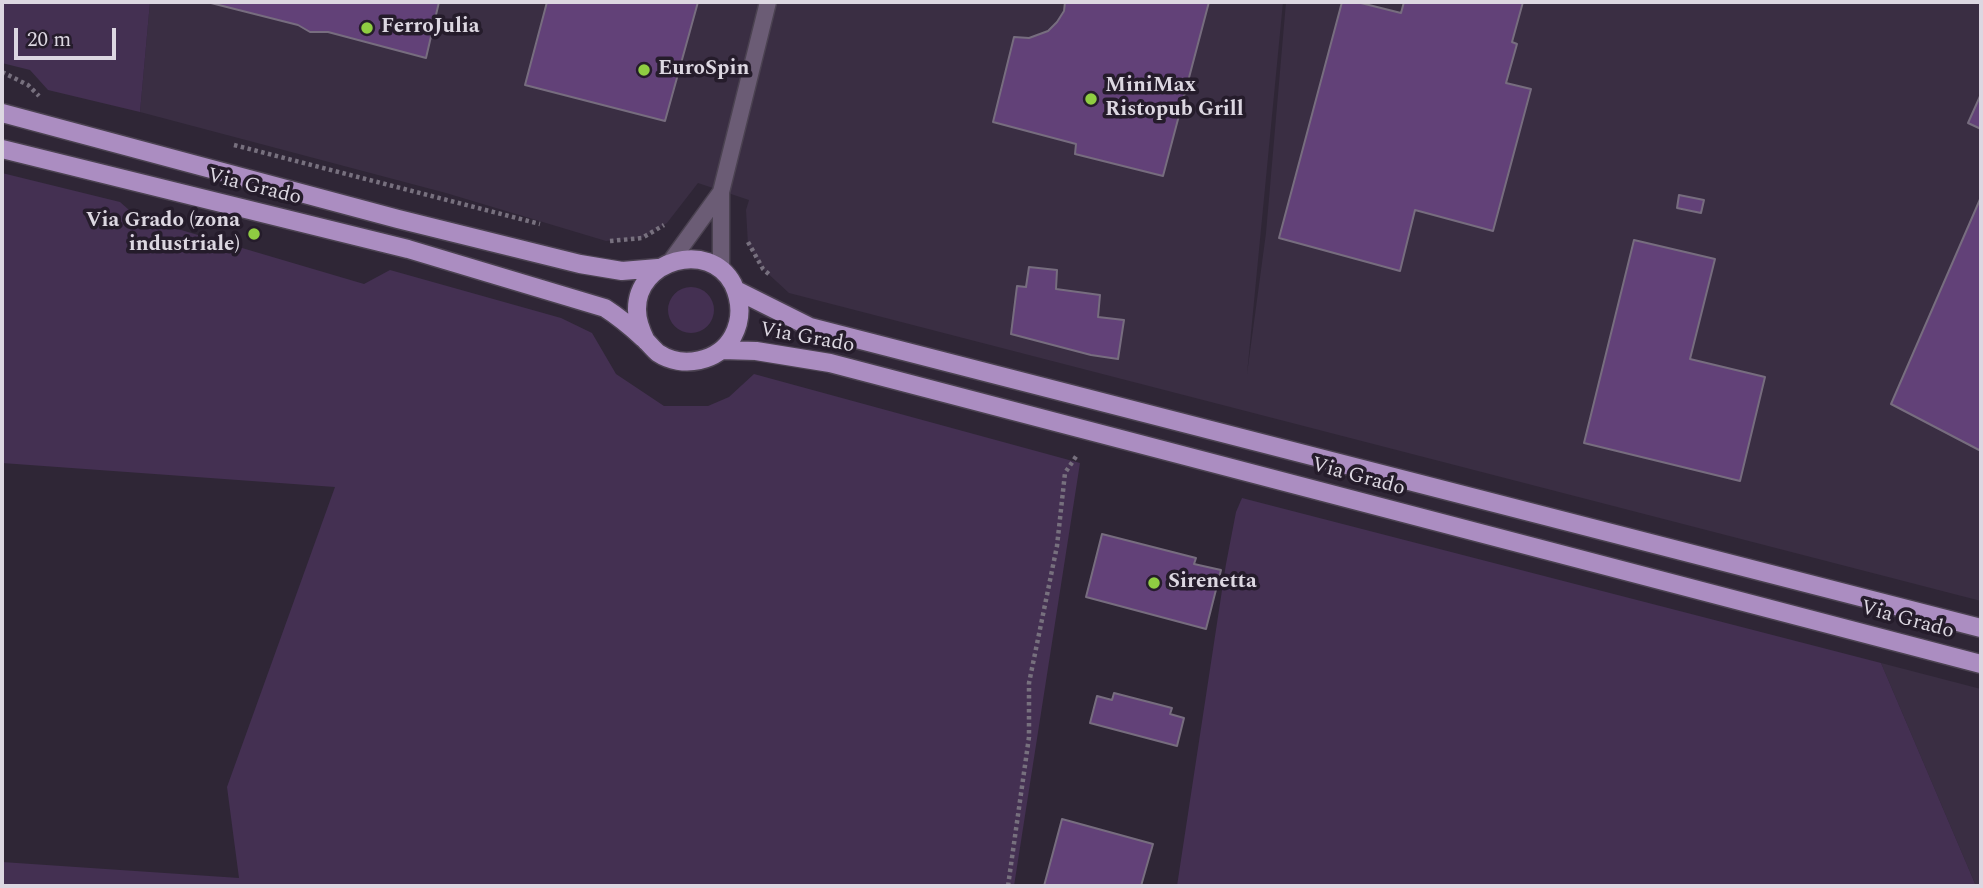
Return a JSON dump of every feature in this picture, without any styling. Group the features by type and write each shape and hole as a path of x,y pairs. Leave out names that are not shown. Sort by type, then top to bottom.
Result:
{"main road":[{"name":"Via Grado","path":"2,113 580,264 622,271 664,265 689,258 706,261 721,270 736,290 740,306 739,323 722,350 707,359 691,362 673,360 658,353 621,318 605,308 421,253 2,149"},
{"path":"646,341 636,310 639,294 647,279 664,265"},
{"name":"Via Grado","path":"736,290 810,327 1981,628"},
{"name":"Via Grado","path":"722,350 756,351 830,363 1981,664"}],"lane":[{"path":"721,270 721,192 768,2"},
{"path":"664,265 721,192"}],"path":[{"path":"2,72 28,85 43,99"},
{"path":"227,143 552,227"},
{"path":"606,241 642,238 667,223"},
{"path":"748,234 748,245 763,269 772,277"},
{"path":"1008,886 1029,737 1029,684 1057,546 1065,473 1077,455 1099,434"}],"shaded area":[{"path":"2,2 150,2 140,112 48,90 30,70 2,63"},
{"path":"150,2 1283,2 1247,374 1266,233 1286,2 1981,2 1981,601 789,293 763,269 748,245 746,210 749,200 698,183 667,223 642,238 606,241 446,193 140,112"},
{"path":"2,173 120,202 137,217 364,284 390,270 561,318 592,333 616,374 664,406 708,406 729,397 754,374 1080,463 1014,886 2,886 2,862 239,878 227,787 335,487 2,463"},
{"path":"691,287 708,293 714,310 708,327 691,333 674,327 668,310 674,293"},
{"path":"1242,498 1881,663 1976,886 1177,886 1226,564 1236,512"},
{"path":"1881,663 1981,689 1981,886 1976,886"}],"building":[{"name":"FerroJulia","path":"207,2 439,2 426,58 328,32 310,32 298,25"},
{"path":"547,2 698,2 665,121 525,85"},
{"name":"MiniMax Ristopub Grill","path":"1065,2 1209,2 1163,176 1075,154 1076,144 993,122 1014,37 1029,38 1048,31 1064,11"},
{"path":"1342,2 1357,2 1401,13 1404,2 1523,2 1512,42 1517,44 1506,83 1531,89 1493,231 1415,210 1400,271 1279,238"},
{"path":"1981,94 1981,129 1968,123"},
{"path":"1679,195 1704,200 1701,213 1677,208"},
{"path":"1981,197 1981,451 1891,404"},
{"path":"1634,240 1715,259 1690,359 1765,377 1740,481 1584,443"},
{"path":"1029,267 1057,270 1056,289 1100,295 1098,317 1124,320 1118,359 1091,355 1011,334 1017,286 1026,287"},
{"name":"Sirenetta","path":"1102,534 1196,558 1194,564 1221,570 1206,629 1086,597"},
{"path":"1114,693 1172,708 1170,714 1184,718 1177,746 1090,723 1097,696 1112,700"},
{"path":"1062,819 1153,844 1141,886 1044,886"}],"place":[{"name":"FerroJulia","path":"367,28"},
{"name":"EuroSpin","path":"644,70"},
{"name":"MiniMax Ristopub Grill","path":"1091,99"},
{"name":"Via Grado (zona industriale)","path":"254,234"},
{"name":"Sirenetta","path":"1154,583"}]}
